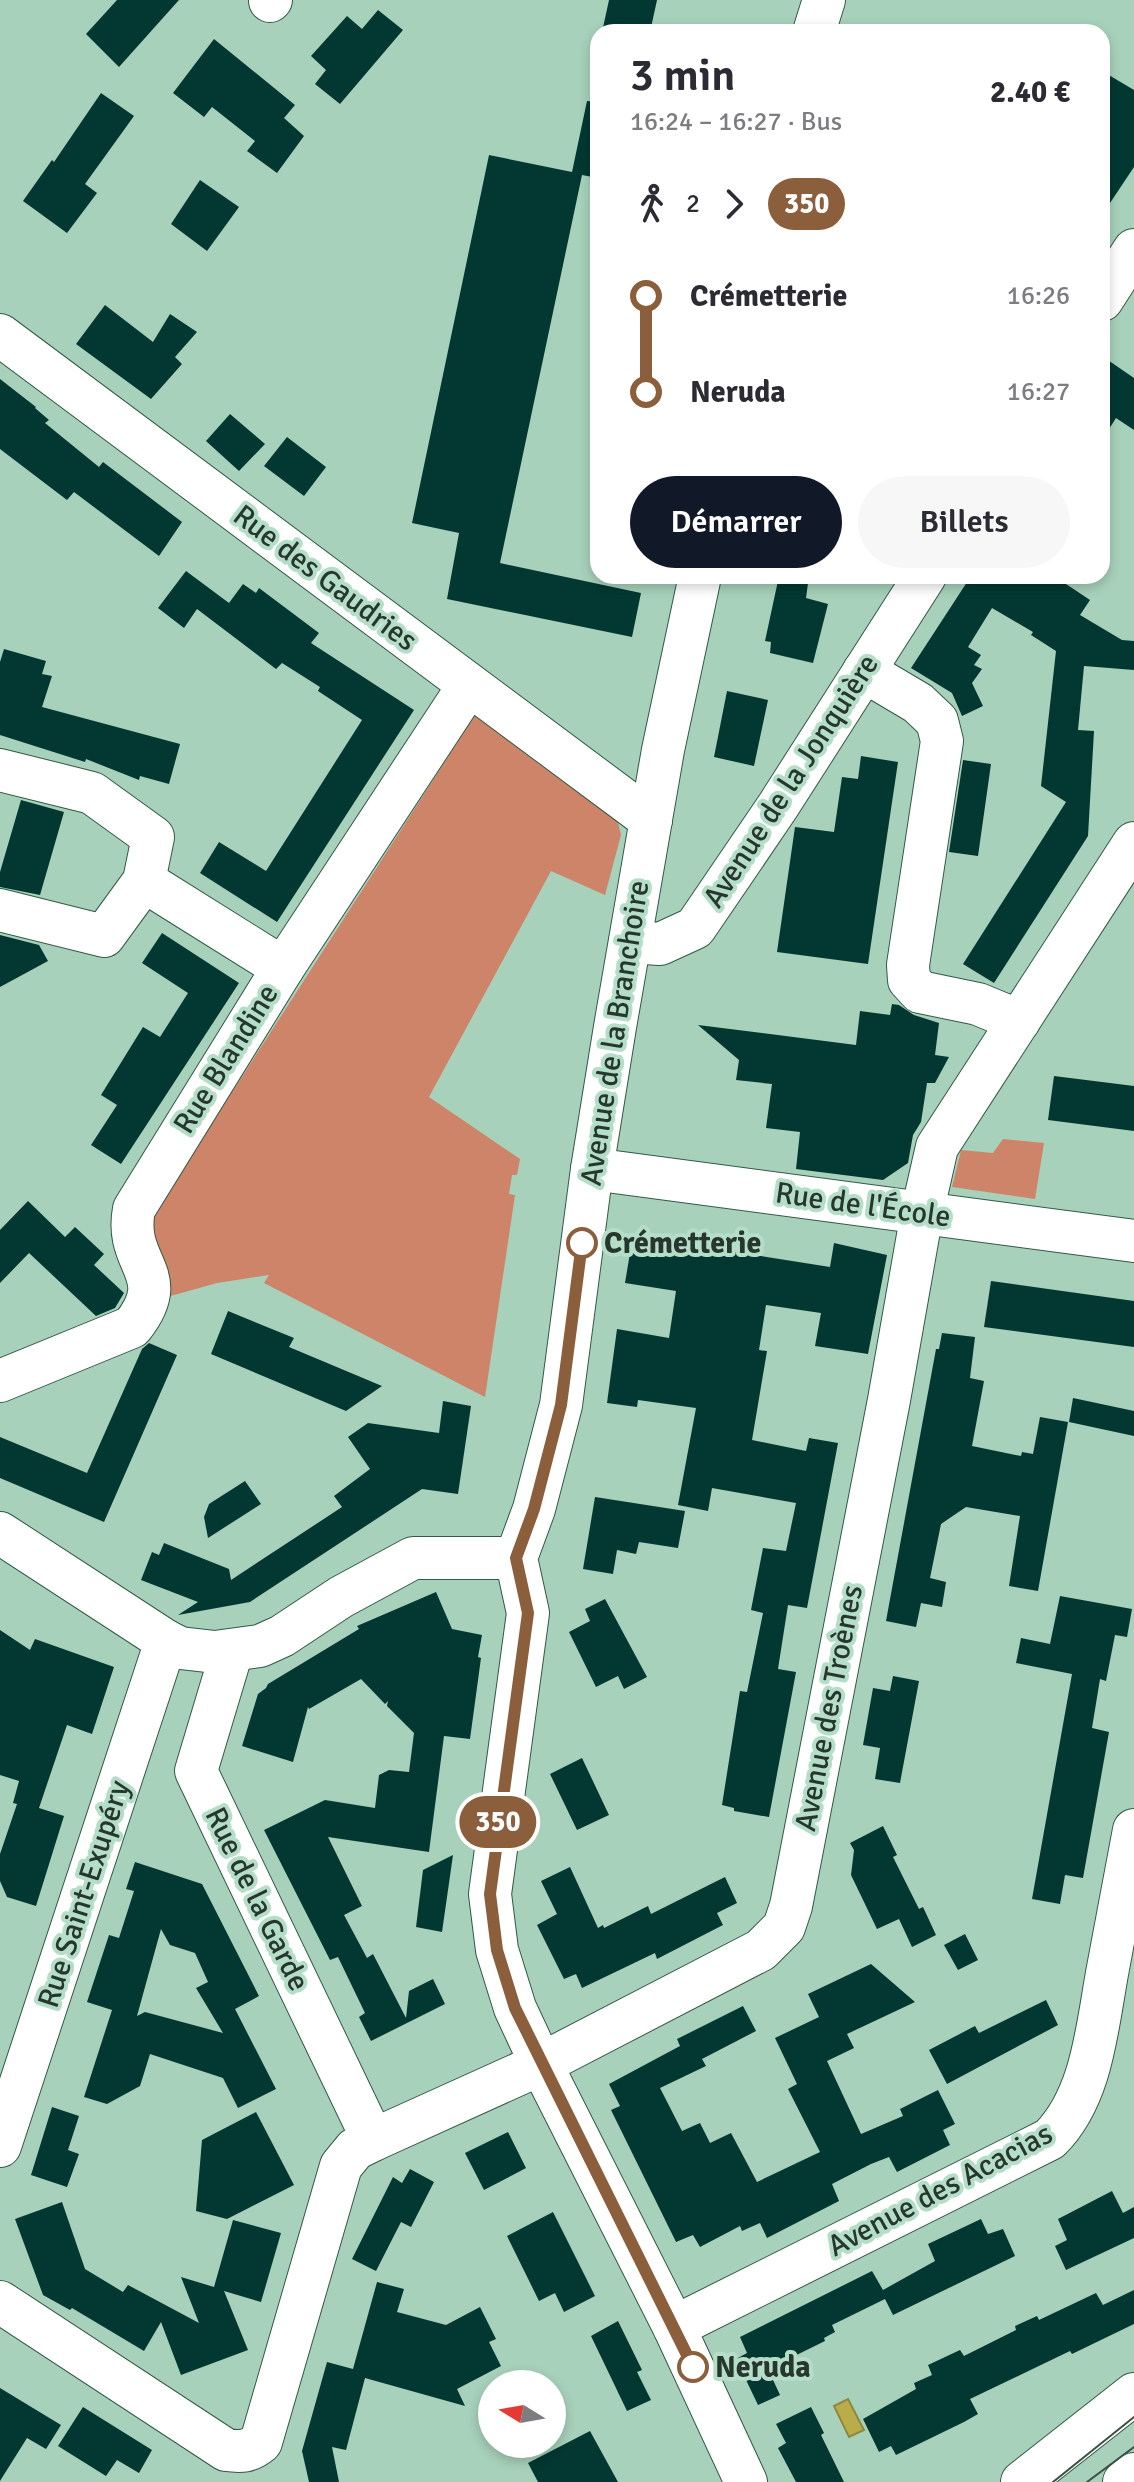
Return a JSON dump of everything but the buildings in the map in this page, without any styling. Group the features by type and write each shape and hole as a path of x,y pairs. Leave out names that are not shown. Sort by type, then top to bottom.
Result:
{"street":[{"path":"816,24 824,0"},
{"path":"1110,288 1134,250"},
{"name":"Rue des Gaudries","path":"0,335 651,820"},
{"name":"Avenue de la Branchoire","path":"516,1558 534,1509 561,1405 592,1169 663,750 698,584"},
{"name":"Avenue de la Jonquière","path":"630,942 660,944 695,928 778,806 920,584"},
{"path":"864,671 918,703 937,721 942,741 908,965 909,980 920,992 978,1004 1019,1021"},
{"name":"Rue Blandine","path":"0,1381 132,1327 141,1316 149,1304 151,1287 133,1241 131,1225 134,1209 283,968 469,685"},
{"path":"0,770 92,793 153,837 144,881 104,936 0,910"},
{"name":"Avenue des Troènes","path":"541,2064 761,1950 784,1927 797,1875 937,1147 1134,843"},
{"path":"144,881 283,968"},
{"name":"Rue de l'École","path":"592,1169 1134,1241"},
{"path":"0,1533 166,1641 196,1651 232,1651 260,1646 413,1558 516,1558 528,1613 490,1894 497,1950 504,1978 541,2064 674,2327 746,2482"},
{"name":"Rue Saint-Exupéry","path":"0,2146 166,1641"},
{"name":"Rue de la Garde","path":"232,1651 196,1771 373,2140"},
{"path":"131,1751 196,1771"},
{"name":"Avenue des Acacias","path":"674,2327 1050,2139 1069,2116 1091,2057 1134,1830"},
{"path":"0,2302 226,2450 244,2467 252,2449 261,2442 341,2166 355,2149 541,2064"},
{"path":"1022,2482 1134,2394"},
{"path":"1124,2482 1134,2474"}],"shaded area":[{"path":"477,712 617,818 621,835 605,895 551,871 429,1097 520,1159 517,1175 512,1175 509,1194 515,1195 485,1397 264,1283 269,1275 217,1283 167,1297 149,1221"},
{"path":"1003,1139 1044,1143 1035,1199 952,1187 961,1150 993,1153"},
{"path":"848,2399 864,2430 849,2437 834,2406"}],"tram line":[{"path":"1053,2482 1134,2417"},
{"path":"1087,2482 1134,2447"}],"bus line":[{"name":"350","path":"582,1243 561,1405 534,1509 516,1558 528,1613 491,1867 492,1919 504,1978 515,2008 693,2367"}],"place":[{"name":"Crémetterie","path":"582,1243"},
{"name":"Neruda","path":"693,2367"}]}
